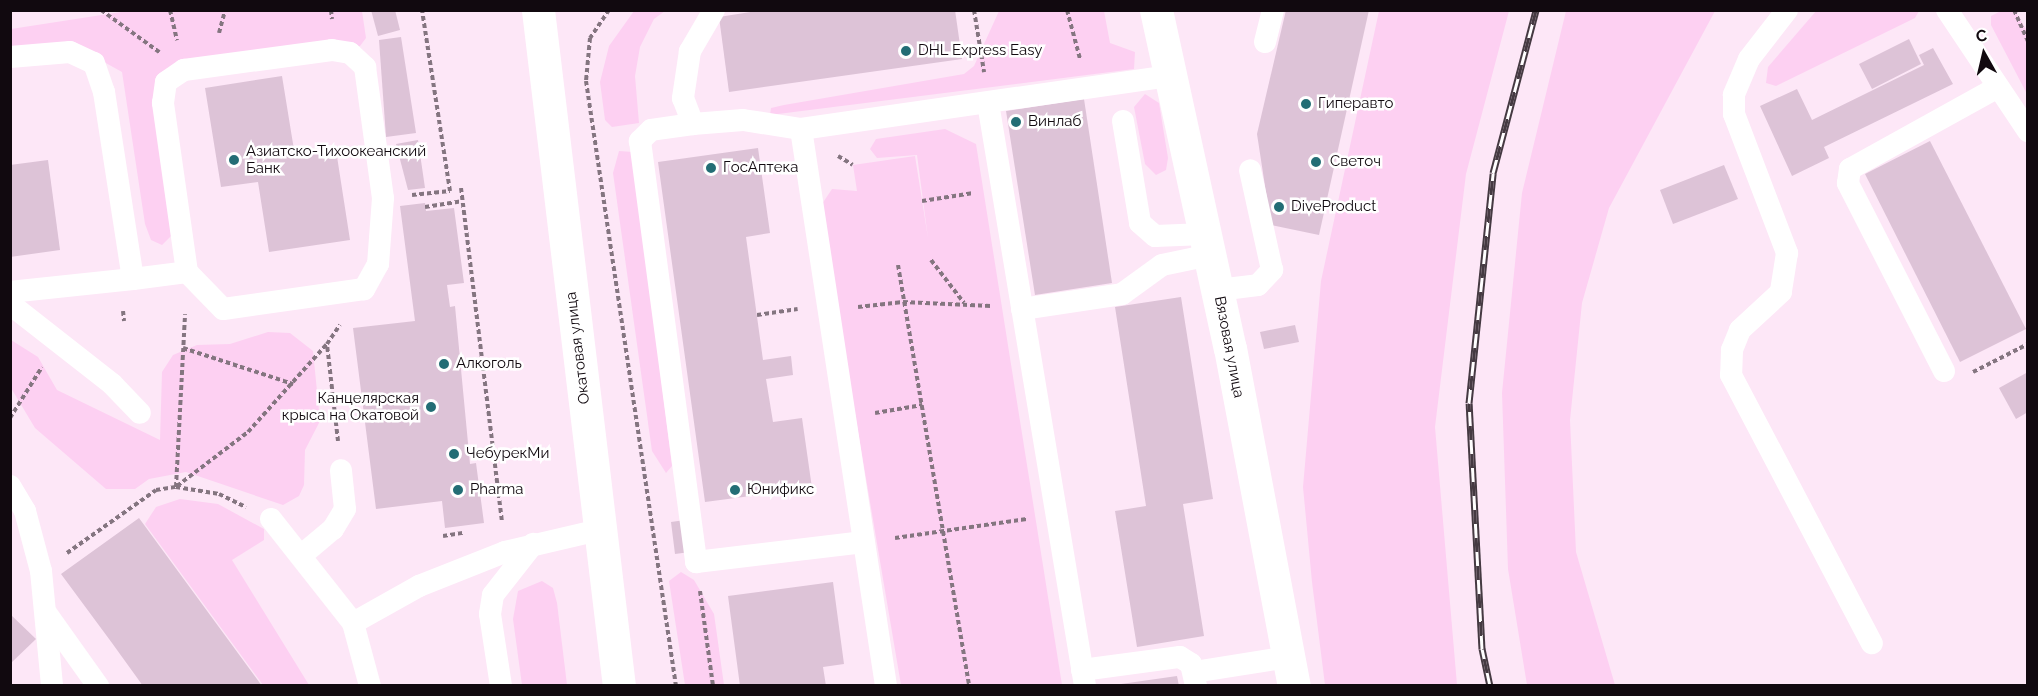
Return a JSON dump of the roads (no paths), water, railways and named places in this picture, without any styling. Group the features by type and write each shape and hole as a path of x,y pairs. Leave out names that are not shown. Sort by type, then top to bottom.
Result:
{"main road":[{"name":"Окатовая улица","path":"538,10 619,686"},
{"name":"Вязовая улица","path":"1156,10 1218,290 1291,671"}],"lane":[{"path":"693,124 683,98 690,51 714,10"},
{"path":"1265,42 1273,10"},
{"path":"1787,10 1749,59 1734,95 1734,114 1787,253 1780,292 1740,330 1732,350 1731,375 1872,643"},
{"path":"1947,10 1996,88 2028,131"},
{"path":"332,50 350,53 365,66 385,230 378,264 364,289 223,309 187,272 163,103 166,82 184,70 332,50"},
{"path":"10,57 70,52 94,63 104,92 133,279"},
{"path":"873,541 696,562 640,141 651,130 693,124 743,120 801,129 1170,76"},
{"path":"1944,371 1848,183 1850,169 1996,88"},
{"path":"988,103 1083,678 1171,656 1186,660 1195,679 1291,671"},
{"path":"1123,121 1140,223 1155,236 1208,244"},
{"path":"801,129 873,541 886,686"},
{"path":"1218,290 1258,285 1272,270 1250,170"},
{"path":"1022,309 1122,294 1162,265 1208,244"},
{"path":"10,292 187,272"},
{"path":"10,304 140,413"},
{"path":"303,554 333,529 345,509 341,470"},
{"path":"10,486 25,511 40,571 52,686"},
{"path":"10,531 25,511"},
{"path":"270,519 303,554 353,623 370,686"},
{"path":"353,623 419,586 505,552 534,542 599,530"},
{"path":"501,686 490,614 493,595 534,542"},
{"path":"44,609 98,686"}],"railway":[{"path":"1490,686 1482,649 1469,403 1493,173 1536,10"}],"place":[{"name":"DHL Express Easy","path":"906,51"},
{"name":"Гиперавто","path":"1306,104"},
{"name":"Винлаб","path":"1016,122"},
{"name":"Азиатско-Тихоокеанский Банк","path":"234,160"},
{"name":"Светоч","path":"1316,162"},
{"name":"ГосАптека","path":"711,168"},
{"name":"DiveProduct","path":"1279,207"},
{"name":"Алкоголь","path":"444,364"},
{"name":"Канцелярская крыса на Окатовой","path":"431,407"},
{"name":"ЧебурекМи","path":"454,454"},
{"name":"Pharma","path":"458,490"},
{"name":"Юнификс","path":"735,490"}]}
